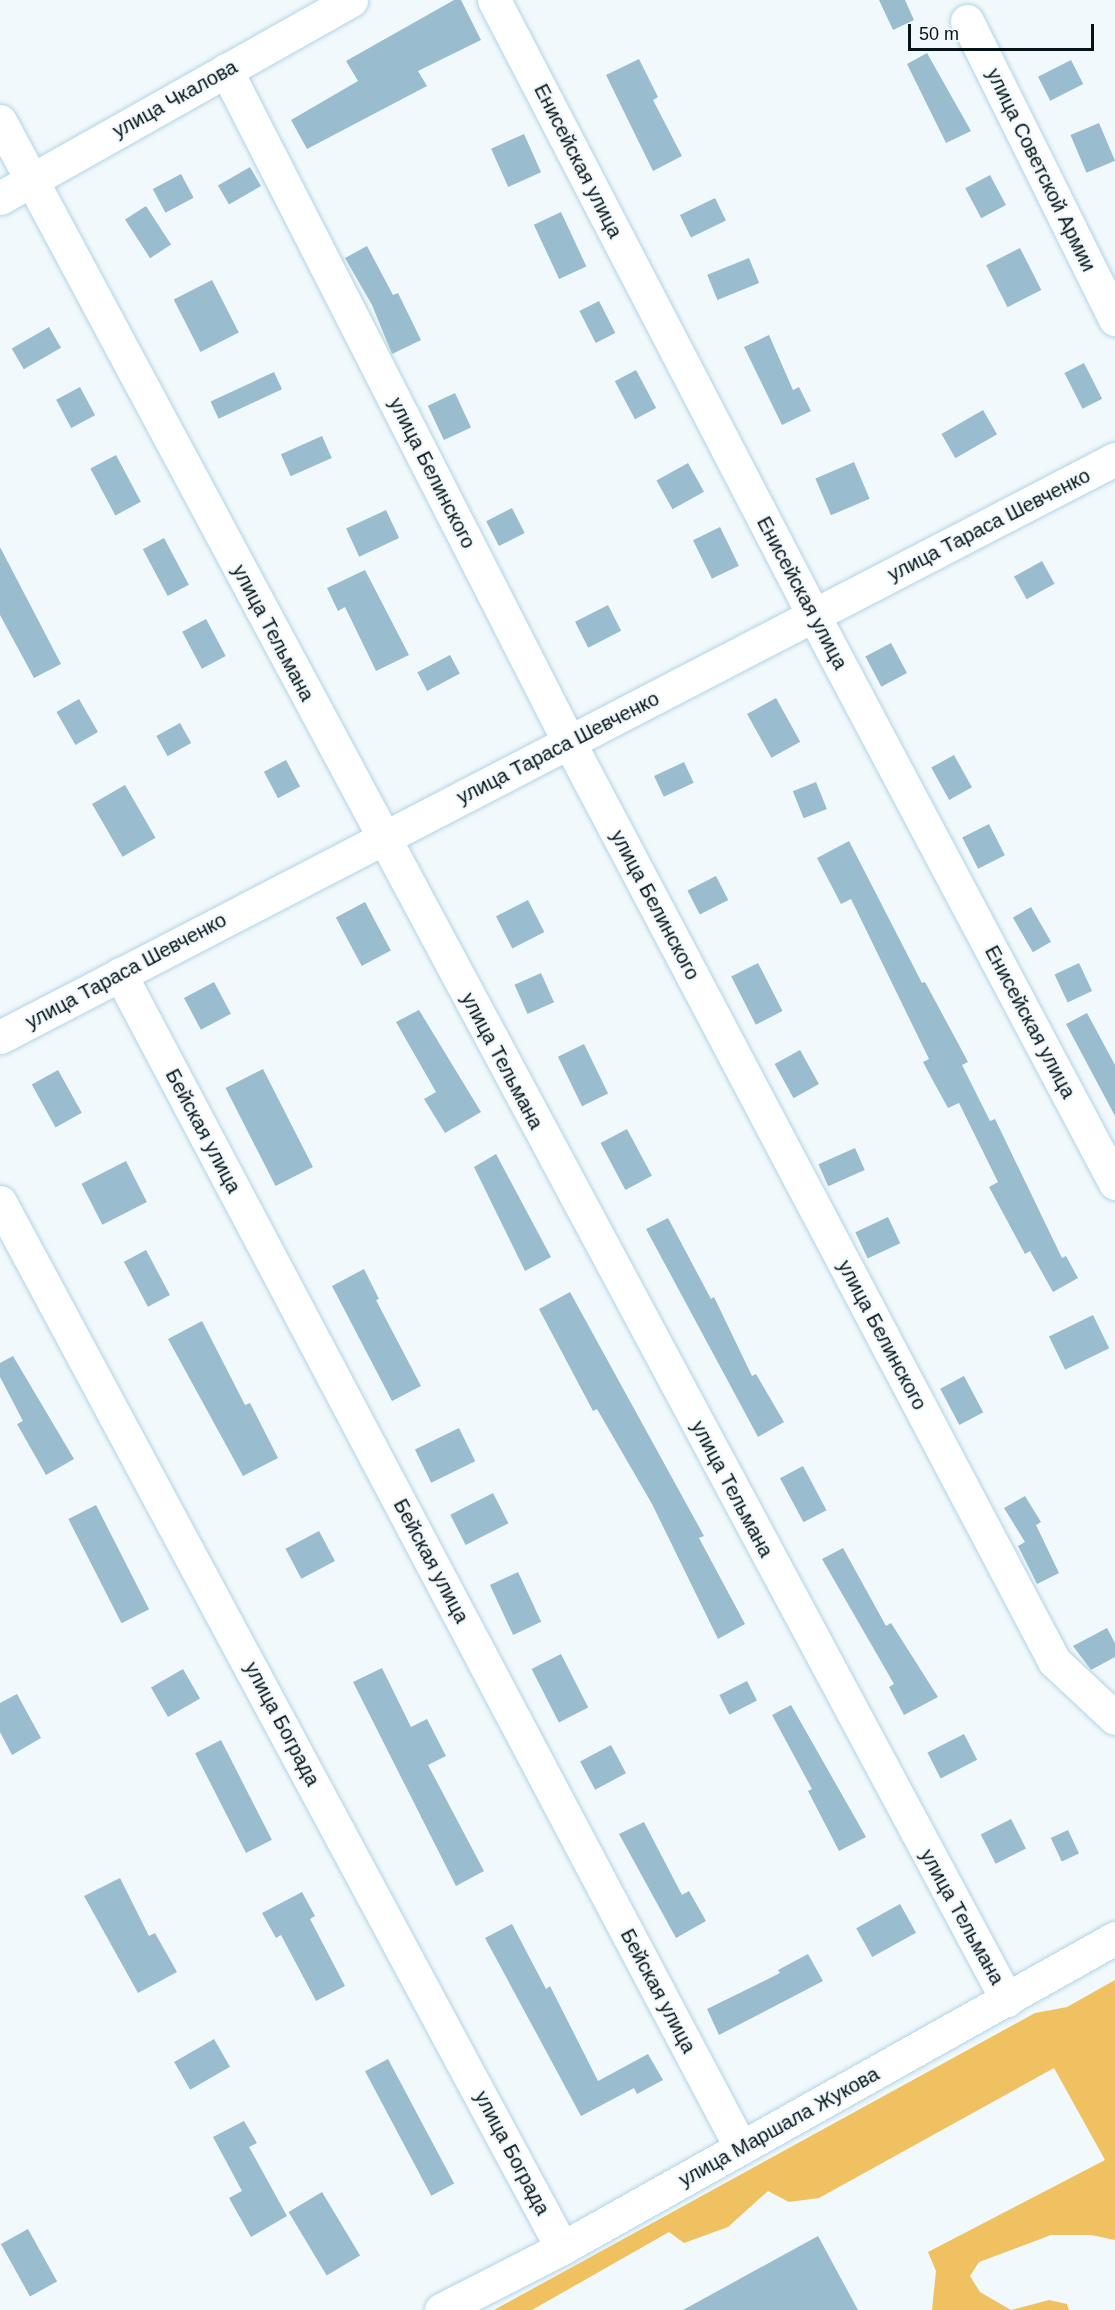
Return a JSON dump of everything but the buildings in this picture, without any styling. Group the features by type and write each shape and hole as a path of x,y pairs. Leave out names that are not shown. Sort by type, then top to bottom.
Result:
{"street":[{"name":"улица Чкалова","path":"0,198 351,0"},
{"name":"Енисейская улица","path":"494,0 813,616 1115,1183"},
{"name":"улица Советской Армии","path":"967,21 1115,319"},
{"name":"улица Белинского","path":"226,70 570,744 1054,1661 1115,1718"},
{"name":"улица Тельмана","path":"0,121 1007,2000"},
{"name":"улица Тараса Шевченко","path":"0,1037 382,837 570,744 1115,459"},
{"name":"Бейская улица","path":"120,974 741,2148"},
{"name":"улица Бограда","path":"0,1202 562,2248"},
{"name":"улица Маршала Жукова","path":"441,2310 562,2248 1115,1938"}],"shaded area":[{"path":"1115,1980 1115,2240 1091,2235 1051,2235 979,2262 970,2276 980,2292 1011,2310 932,2310 936,2271 928,2252 1105,2160 1054,2068 819,2198 789,2202 768,2191 728,2227 684,2243 669,2232 532,2310 494,2310 1035,2013 1067,2007"},
{"path":"1049,2300 1067,2304 1069,2310 1011,2310"}]}
